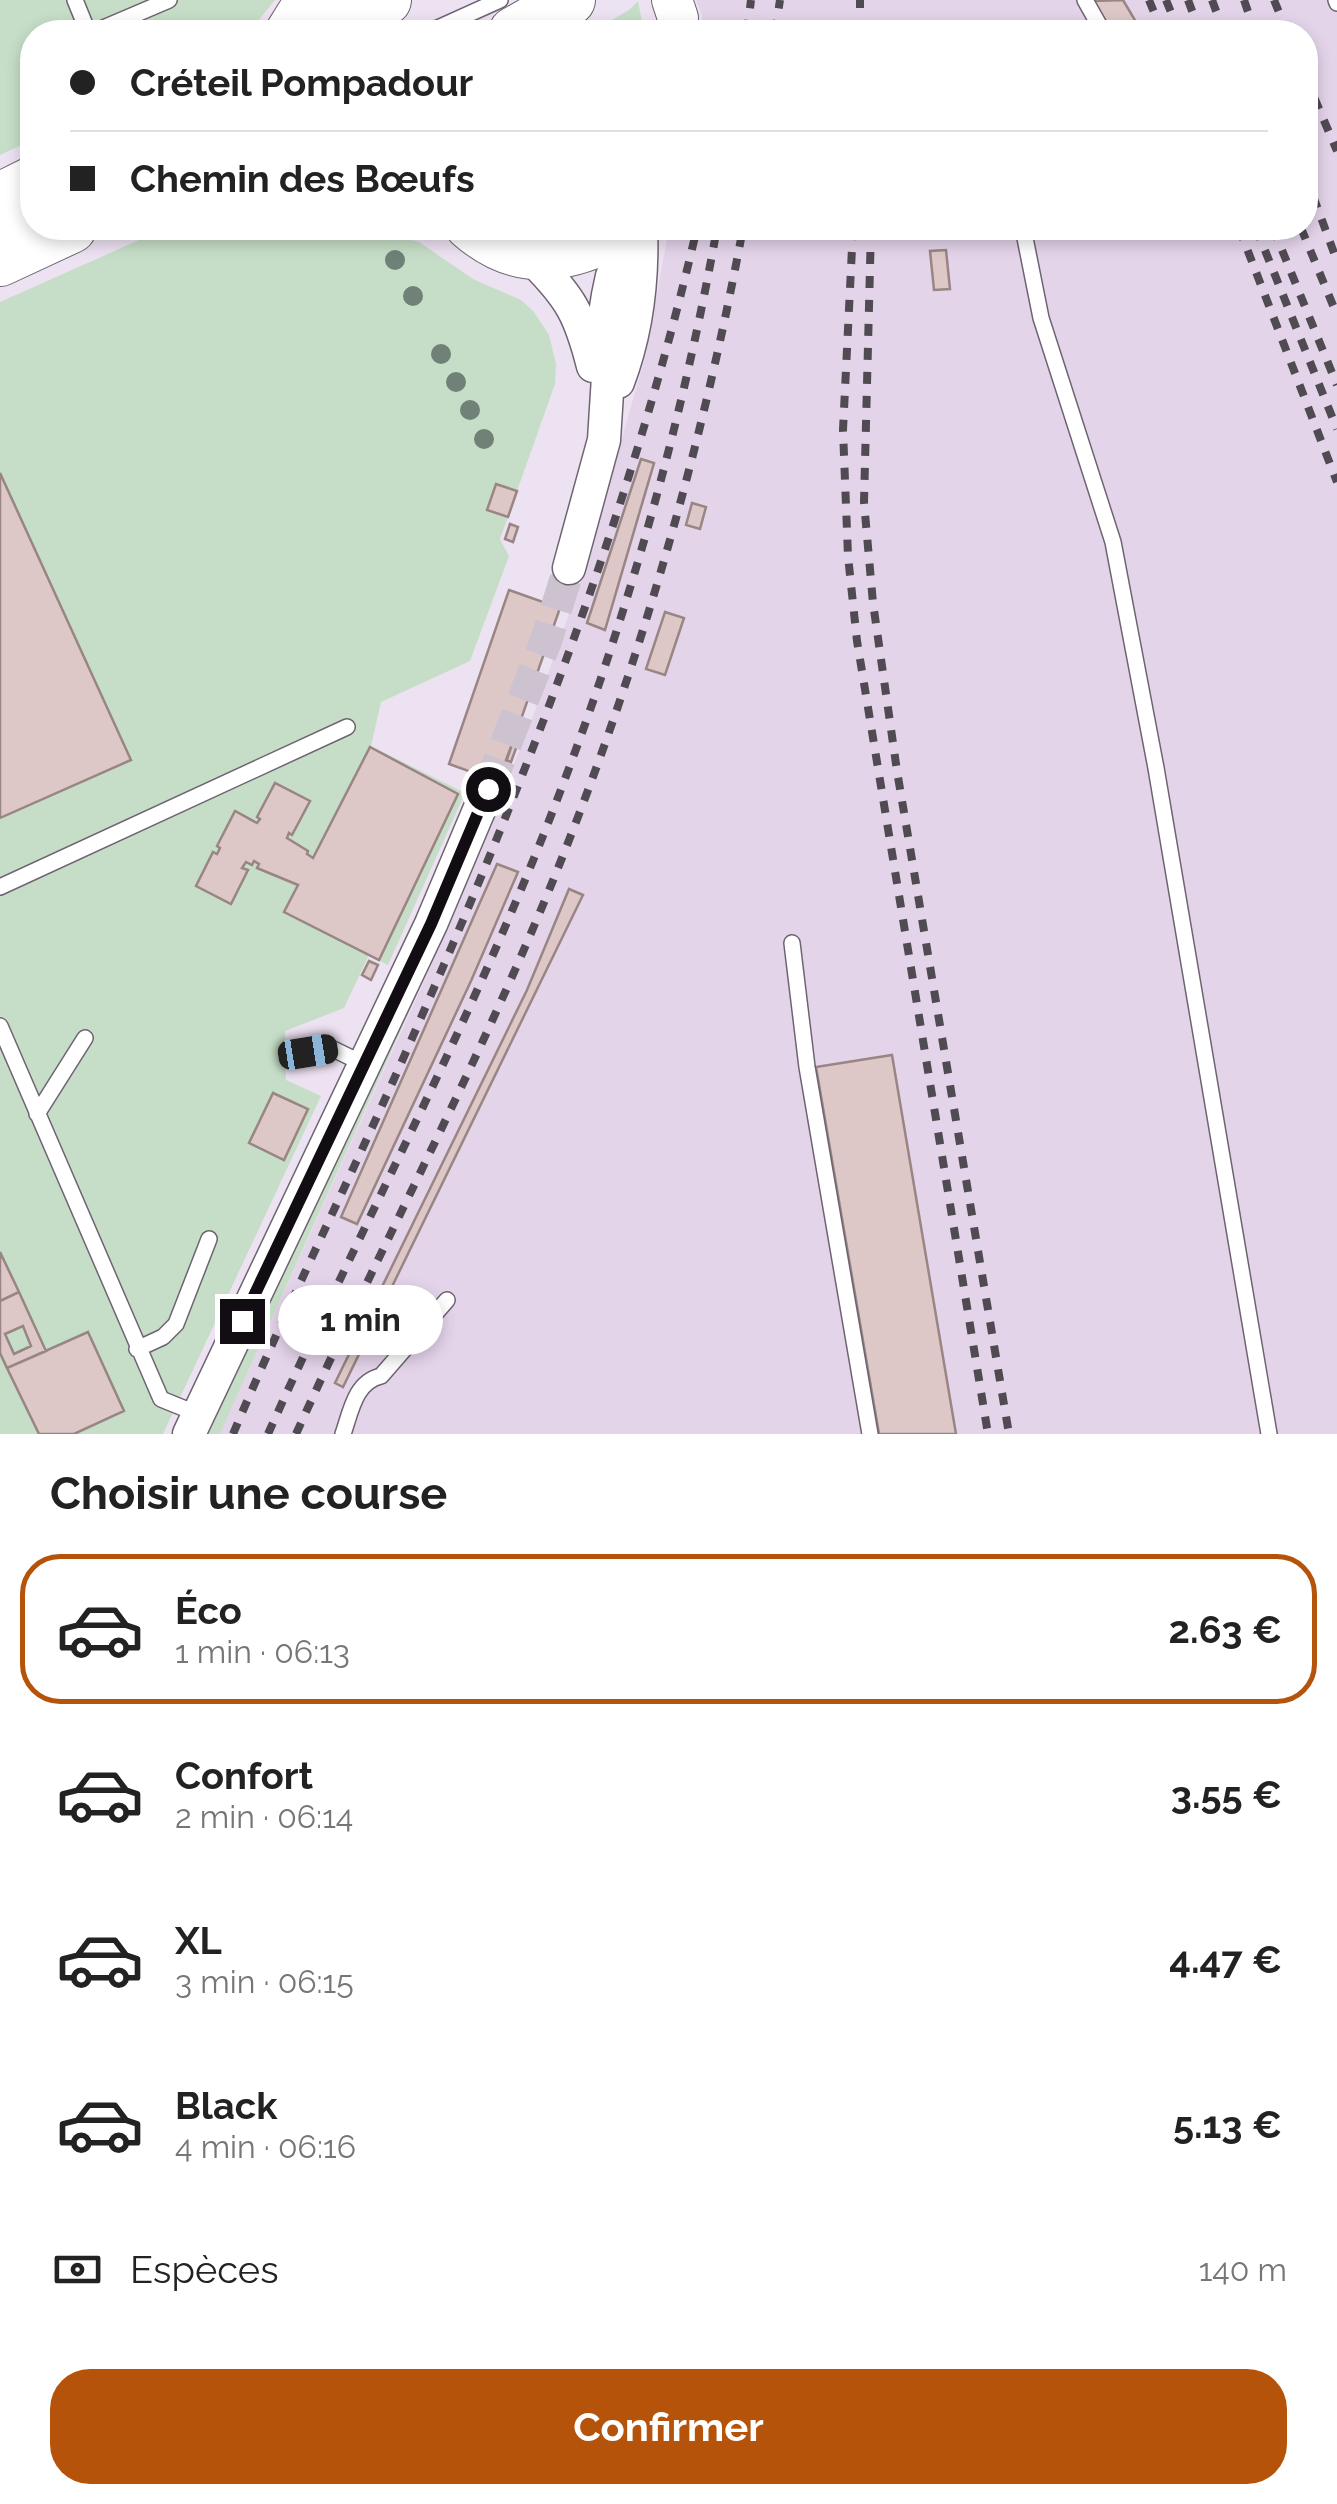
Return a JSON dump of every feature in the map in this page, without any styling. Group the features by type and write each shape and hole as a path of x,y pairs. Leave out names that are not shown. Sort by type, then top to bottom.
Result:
{"main road":[{"path":"336,20 386,0"},
{"path":"0,261 45,240"}],"street":[{"path":"480,240 534,260 564,259 613,240"},
{"path":"569,568 604,440 606,414 626,362 643,278 640,240"},
{"path":"534,260 564,292 582,322 606,414"},
{"path":"193,1424 431,924 488,789"}],"lane":[{"path":"120,20 168,0"},
{"path":"489,20 534,11"},
{"path":"1026,240 1042,318 1113,542 1156,768 1268,1434"},
{"path":"0,887 346,726"},
{"path":"792,943 797,1001 870,1434"},
{"path":"0,1026 161,1399 193,1424"},
{"path":"37,1114 85,1038"},
{"path":"308,1052 331,1048 364,1064"},
{"path":"137,1349 163,1337 176,1324 209,1239"},
{"path":"343,1434 360,1388 380,1376 447,1300"}],"shaded area":[{"path":"696,0 1337,0 1337,1434 220,1434 449,926 533,716 583,574 646,354 667,240 1318,240 1318,20 702,20"}],"green space":[{"path":"0,0 275,0 259,20 20,20 20,146 0,155"},
{"path":"638,1 642,20 612,20"},
{"path":"139,240 411,240 473,279 521,300 549,335 556,364 555,384 517,491 488,510 508,517 500,539 509,556 470,661 381,702 371,746 465,793 388,965 369,955 344,1008 285,1031 286,1080 321,1096 163,1434 0,1434 0,302"},
{"path":"418,992 220,1434 200,1434 370,1081"}],"building":[{"path":"1123,0 1135,20 1104,20 1093,1"},
{"path":"946,250 950,289 934,290 930,251"},
{"path":"641,459 654,463 605,630 587,623"},
{"path":"0,473 131,760 0,818"},
{"path":"496,484 517,491 508,517 487,510"},
{"path":"692,503 706,507 700,529 686,525"},
{"path":"510,524 518,527 513,542 505,539"},
{"path":"509,590 560,608 499,782 449,764"},
{"path":"665,612 684,618 665,675 646,669"},
{"path":"521,720 526,721 511,762 506,760"},
{"path":"370,747 458,794 379,960 284,912 298,885 257,868 259,864 254,861 252,865 246,862 242,868 248,870 231,904 196,886 213,852 217,854 217,846 235,811 257,823 275,783 310,801 287,838 313,858"},
{"path":"497,864 518,872 357,1224 341,1217"},
{"path":"569,889 583,895 343,1387 335,1383 527,990"},
{"path":"369,961 378,965 371,980 362,975"},
{"path":"892,1055 956,1434 879,1434 816,1067"},
{"path":"273,1093 308,1109 284,1160 249,1143"},
{"path":"0,1252 19,1292 0,1301"},
{"path":"19,1292 46,1351 7,1368 0,1353 0,1301","holes":["23,1326 31,1346 14,1354 5,1334"]},
{"path":"88,1332 124,1411 74,1434 39,1434 7,1368"}],"tunnel":[{"path":"488,789 546,641 569,568"}],"railway":[{"path":"748,20 751,0"},
{"path":"777,20 780,0"},
{"path":"860,0 860,20"},
{"path":"1149,0 1157,20"},
{"path":"1166,0 1174,20"},
{"path":"1188,0 1196,20"},
{"path":"1212,0 1220,20"},
{"path":"1244,0 1251,20"},
{"path":"1274,0 1282,20"},
{"path":"1318,106 1337,151"},
{"path":"1318,209 1337,261"},
{"path":"233,1434 420,1020 540,729 643,430 694,240"},
{"path":"268,1434 477,991 573,757 657,496 715,240"},
{"path":"296,1434 500,1004 591,781 644,626 690,468 741,240"},
{"path":"852,240 843,430 848,556 857,641 988,1434"},
{"path":"871,240 864,502 873,603 897,771 1009,1434"},
{"path":"1244,240 1337,482"},
{"path":"1261,240 1337,429"},
{"path":"1278,240 1337,385"},
{"path":"1306,240 1337,315"}],"route":[{"path":"242,1321 431,924 488,789"}]}
